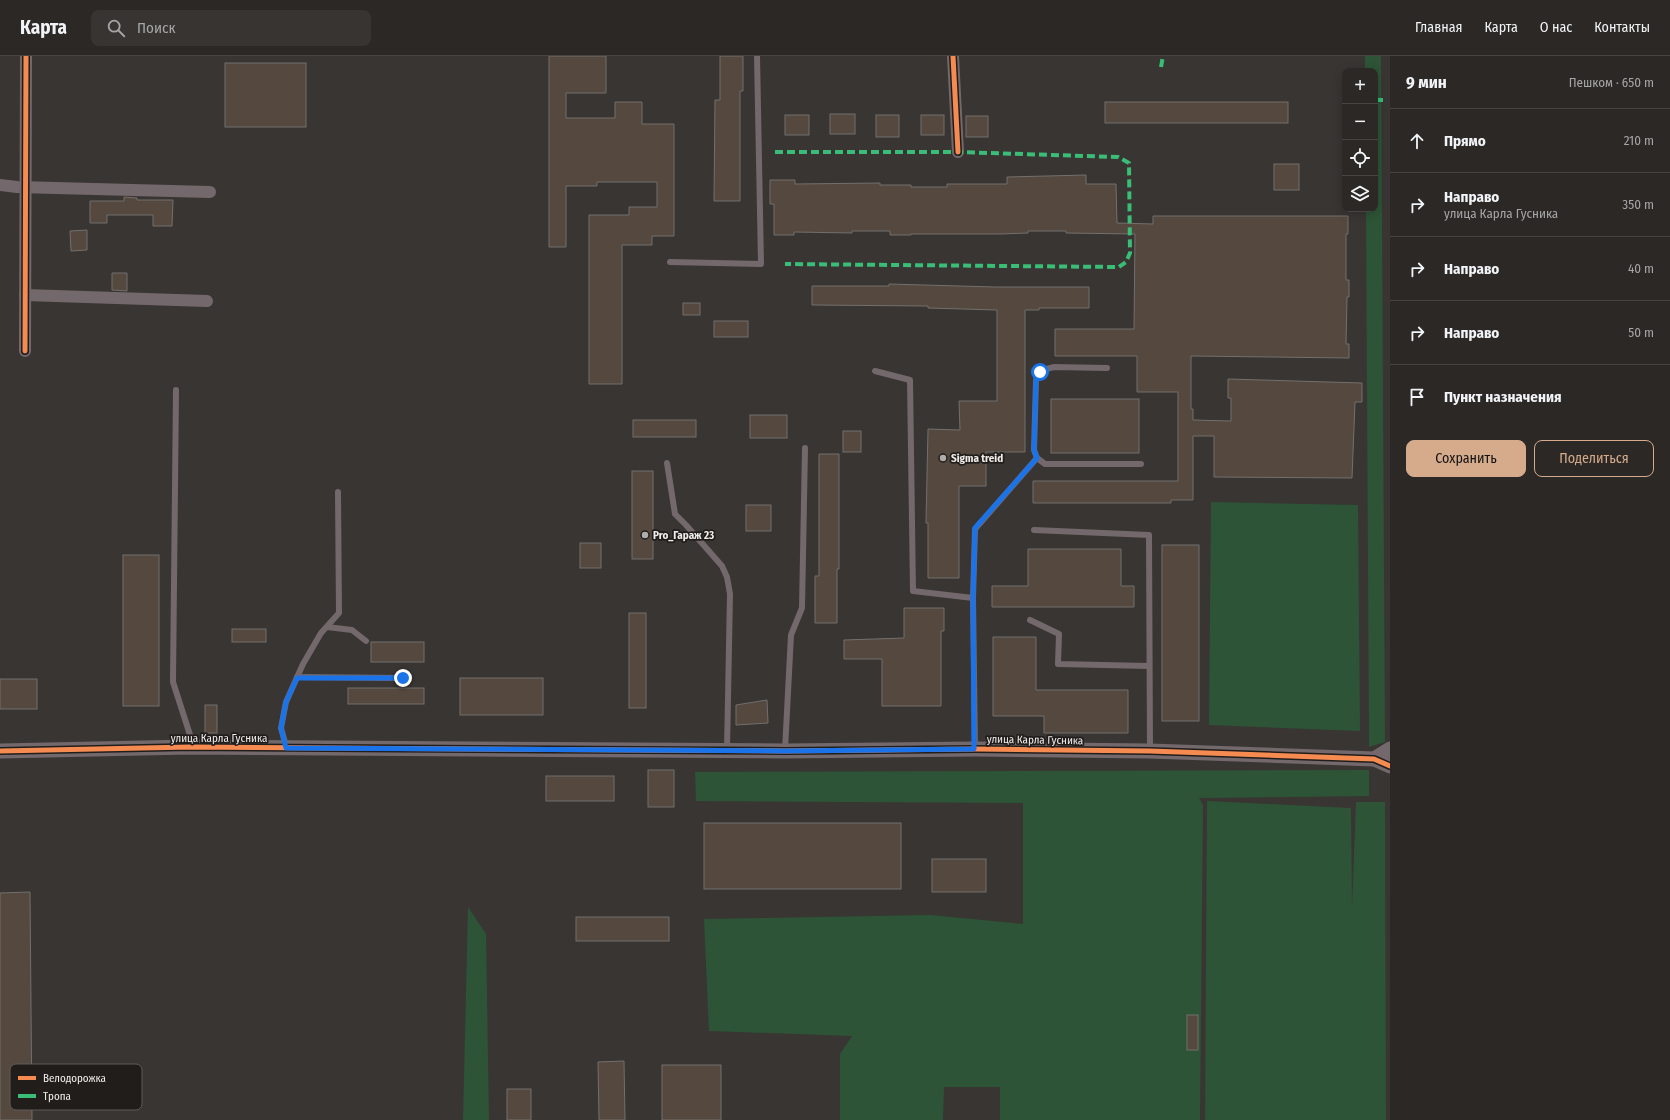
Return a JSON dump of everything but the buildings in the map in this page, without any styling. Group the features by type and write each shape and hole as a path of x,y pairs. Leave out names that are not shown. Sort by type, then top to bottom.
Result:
{"street":[{"path":"25,351 26,56"},
{"path":"953,56 958,152"},
{"path":"0,185 210,192"},
{"path":"25,295 207,301"},
{"name":"улица Карла Гусника","path":"0,751 203,747 785,751 974,749 1150,751 1374,758"},
{"path":"1374,758 1390,750"},
{"path":"1374,758 1390,766"}],"lane":[{"path":"670,262 761,264 757,56"},
{"path":"1107,368 1054,367 1045,368 1040,372 1036,380 1034,450 1037,458 1045,464 1141,464"},
{"path":"875,371 910,380 913,591 973,598"},
{"path":"176,390 173,682 191,738 203,747"},
{"path":"785,751 791,635 802,608 805,448"},
{"path":"974,749 973,598 975,528 1037,458"},
{"path":"667,463 675,514 722,566 727,577 730,594 727,750"},
{"path":"286,748 281,728 286,702 306,658 327,627 339,613 338,492"},
{"path":"1034,530 1149,535 1150,751"},
{"path":"1030,620 1059,634 1058,664 1149,666"},
{"path":"327,627 352,630 366,641"},
{"path":"297,678 403,678"}],"green space":[{"path":"1365,56 1381,56 1385,742 1369,747 1366,212 1378,212 1378,68 1365,68"},
{"path":"1211,502 1358,505 1360,731 1209,725"},
{"path":"1369,770 1369,796 1199,798 1203,805 1200,1120 1000,1120 1000,1087 944,1087 943,1120 840,1120 840,1054 852,1036 709,1031 704,919 931,915 1023,924 1023,803 696,801 695,772"},
{"path":"1207,801 1351,808 1352,908 1356,802 1385,802 1386,1120 1205,1120"},
{"path":"468,907 486,934 489,1120 463,1120"}],"marked path":[{"path":"1161,67 1163,56"},
{"path":"1378,100 1385,100"},
{"path":"775,152 958,152 1118,157 1129,163 1130,253 1126,262 1119,267 785,264"}],"cycle path":[{"path":"25,351 26,56"},
{"path":"953,56 958,152"},
{"path":"0,751 190,747 785,751 975,749 1150,751 1374,759 1390,766"}],"place":[{"name":"Sigma treid","path":"943,458"},
{"name":"Pro_Гараж 23","path":"645,535"}],"route":[{"path":"403,678 297,678 286,702 281,728 286,748 785,751 974,749 973,598 975,528 1037,458 1034,450 1036,380 1040,372"}]}
